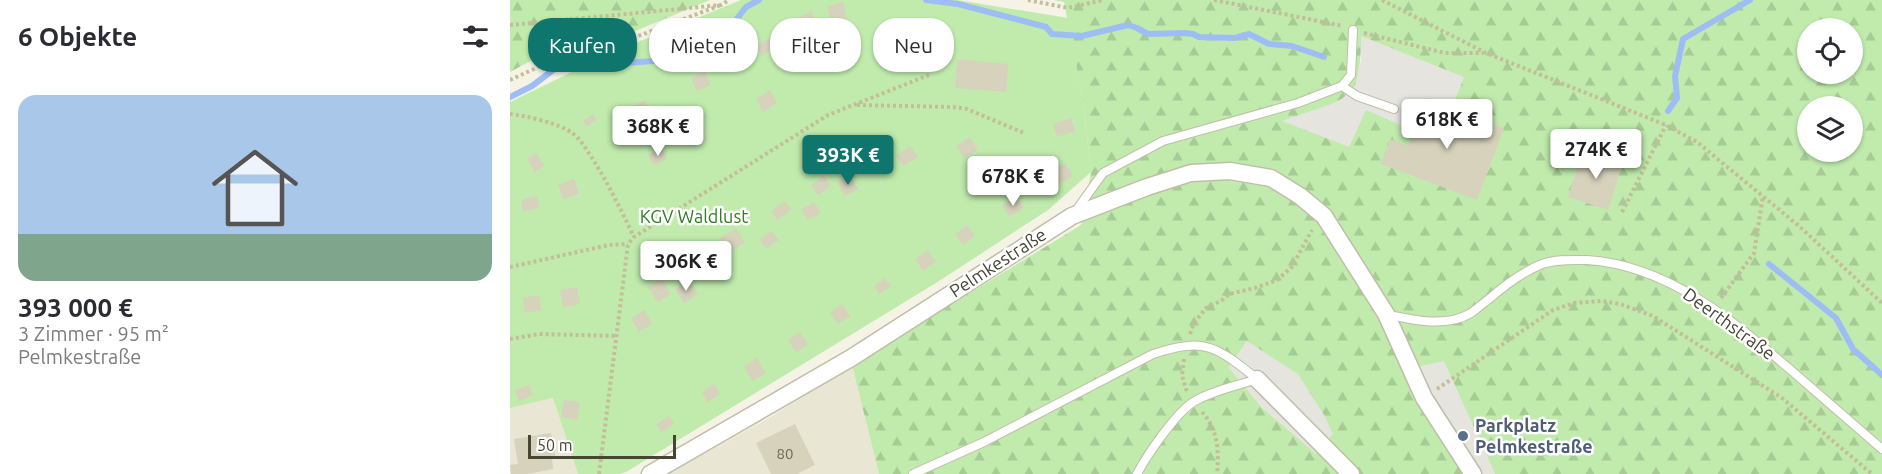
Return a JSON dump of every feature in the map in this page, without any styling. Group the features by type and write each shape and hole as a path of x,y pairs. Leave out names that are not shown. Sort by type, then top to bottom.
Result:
{"street":[{"name":"Pelmkestraße","path":"650,474 851,358 1072,216 1191,173 1230,171 1271,178 1300,196 1324,216 1386,314 1424,398 1473,474"},
{"path":"1257,380 1351,474"}],"lane":[{"path":"1072,216 1103,173 1163,141 1298,103 1342,87 1351,75 1353,30"},
{"path":"1342,87 1357,96 1394,109"},
{"name":"Deerthstraße","path":"1386,314 1418,321 1451,321 1471,313 1524,272 1545,262 1604,261 1639,270 1683,290 1713,308 1763,346 1882,448"},
{"path":"913,474 984,442 1153,354 1186,345 1210,348 1229,357 1257,380"},
{"path":"1137,474 1179,414 1192,403 1206,396 1257,380"}],"path":[{"path":"510,80 534,69 565,50 617,44 729,0"},
{"path":"1028,0 1068,8 1103,0"},
{"path":"1214,0 1338,24 1353,30 1445,53 1486,53"},
{"path":"1382,0 1486,53 1666,125 1697,142 1799,226 1882,303"},
{"path":"510,25 721,4"},
{"path":"599,474 628,244 634,237 828,115 929,75"},
{"path":"854,105 953,106 967,109 1024,133"},
{"path":"510,114 522,115 559,126 571,132 583,143 608,183 634,237"},
{"path":"1622,212 1666,125"},
{"path":"1713,308 1754,253 1763,196"},
{"path":"1217,474 1217,441 1205,415 1189,399 1182,376 1186,345 1194,323 1206,308 1221,301 1229,294 1277,280 1291,268 1312,230 1324,216"},
{"path":"510,267 609,245 628,244"},
{"path":"1424,398 1553,310 1574,303 1602,301 1620,304 1653,316 1782,398 1872,474"},
{"path":"510,339 539,334 617,336"}],"shaded area":[{"path":"1361,36 1464,77 1452,108 1426,99 1414,131 1366,110 1349,147 1282,121 1340,101 1355,86 1361,61"},
{"path":"1247,341 1298,374 1324,415 1333,434 1316,454 1262,408 1228,367"},
{"name":"Parkplatz Pelmkestraße","path":"1444,361 1495,474 1473,474 1411,368"},
{"path":"852,365 879,474 668,474 769,418"},
{"path":"553,398 578,474 510,474 510,408"}],"green space":[{"path":"510,0 710,0 667,18 649,18 649,25 637,30 637,18 528,18 528,62 510,72"},
{"name":"KGV Waldlust","path":"741,0 957,0 1068,18 1083,102 1091,172 1048,210 936,283 626,472 578,474 553,398 510,408 510,102 572,72 637,72 637,42 649,38 649,72 758,72 758,18 697,18"},
{"path":"1053,0 1882,0 1882,474 1495,474 1443,361 1473,474 879,474 852,365 1081,225 1091,172 1083,102 1064,2","holes":["1362,36 1366,110 1283,121 1335,103 1352,91 1359,71"]}],"building":[{"path":"843,2 847,18 830,18 827,6"},
{"path":"811,11 814,18 799,18"},
{"path":"770,38 770,50 762,56 758,45"},
{"path":"957,59 1008,64 1006,92 955,88"},
{"path":"705,72 711,85 697,91 691,78"},
{"path":"770,90 777,103 763,112 756,99"},
{"path":"1426,98 1504,128 1477,200 1381,164 1390,139 1408,146"},
{"path":"644,100 651,114 630,125 623,112"},
{"path":"593,114 597,120 586,127 583,121"},
{"path":"1071,118 1075,131 1057,137 1053,124"},
{"path":"702,130 707,139 694,146 689,137"},
{"path":"970,137 978,150 964,158 956,146"},
{"path":"869,146 876,157 854,173 851,168 857,164 853,158"},
{"path":"910,146 918,157 903,166 896,156"},
{"path":"662,148 667,159 653,165 648,155"},
{"path":"1583,150 1623,163 1608,210 1568,197"},
{"path":"536,153 545,166 535,172 527,159"},
{"path":"1065,163 1073,176 1057,186 1049,173"},
{"path":"850,175 858,189 845,196 837,182"},
{"path":"824,176 831,186 818,195 811,185"},
{"path":"574,179 579,194 563,199 558,185"},
{"path":"537,196 539,208 523,211 521,200"},
{"path":"1017,197 1024,208 1009,217 1002,205"},
{"path":"785,201 791,210 777,220 771,211"},
{"path":"814,202 821,213 808,220 801,209"},
{"path":"967,225 975,236 963,245 955,234"},
{"path":"736,228 745,243 729,252 720,238"},
{"path":"772,231 779,240 766,249 759,239"},
{"path":"928,250 936,262 923,271 915,259"},
{"path":"723,265 728,272 714,281 709,273"},
{"path":"661,278 671,294 658,302 648,287"},
{"path":"885,278 891,286 879,294 874,286"},
{"path":"689,280 698,294 684,303 675,289"},
{"path":"577,287 580,304 563,307 560,290"},
{"path":"539,295 541,310 525,313 523,298"},
{"path":"842,304 850,316 838,324 830,312"},
{"path":"645,310 652,324 639,332 631,318"},
{"path":"800,332 808,344 796,353 788,340"},
{"path":"757,358 766,373 752,381 744,366"},
{"path":"714,384 720,394 708,402 702,393"},
{"path":"529,385 533,395 519,401 515,390"},
{"path":"564,400 580,402 577,420 561,417"},
{"path":"669,416 674,424 661,432 656,424"},
{"path":"795,424 815,465 797,474 771,474 756,443"},
{"path":"551,433 556,459 552,459 553,469 528,474 511,474 510,465 518,464 514,439"}],"waterway":[{"path":"510,97 532,86 561,64 574,58 591,57 625,63 654,61 721,39 746,7 759,0"},
{"path":"926,0 958,4 1046,27 1052,34 1082,36 1128,25 1148,34 1185,33 1199,37 1235,38 1249,34 1269,44 1292,46 1324,57"},
{"path":"1668,111 1677,98 1675,76 1683,39 1750,0"},
{"path":"1769,264 1836,318 1853,349 1882,375"}],"place":[{"name":"Parkplatz Pelmkestraße","path":"1463,436"}]}
